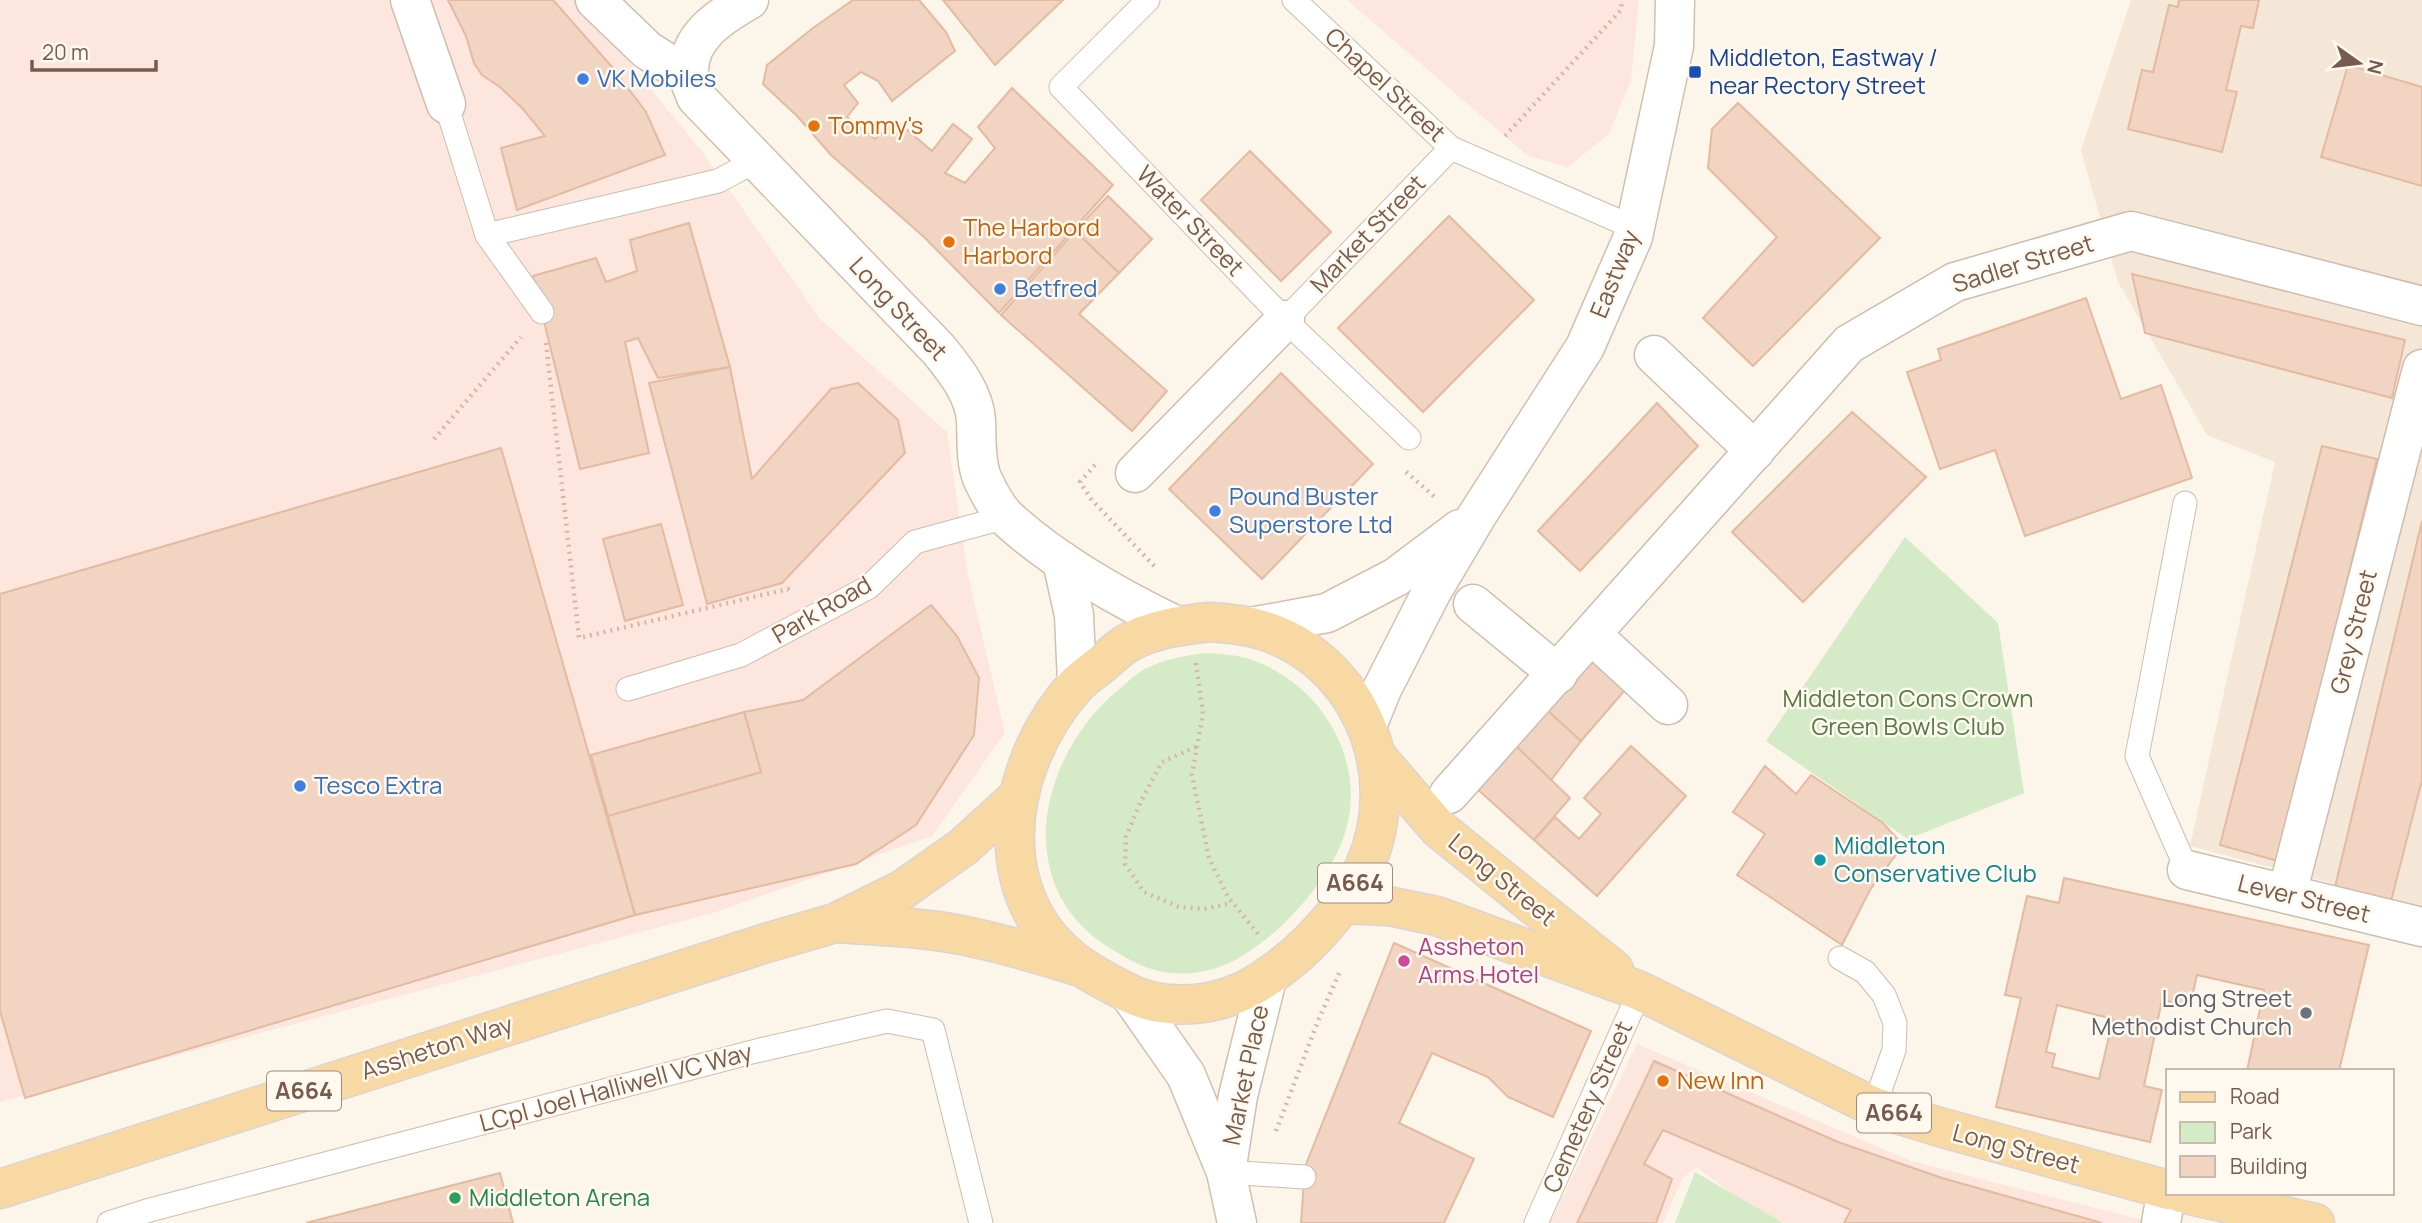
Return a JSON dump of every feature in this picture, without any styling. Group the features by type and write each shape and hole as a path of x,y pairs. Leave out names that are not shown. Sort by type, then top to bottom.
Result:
{"main road":[{"name":"A664","path":"1210,622 1251,627 1286,640 1313,656 1339,681 1355,702 1372,741 1382,796 1377,832 1364,869 1316,937 1267,979 1235,995 1203,1003 1168,1004 1129,995 1081,967 1050,938 1031,909 1018,878 1013,844 1019,796 1031,754 1051,718 1077,683 1126,644 1175,625 1210,622"},
{"name":"Long Street","path":"1372,741 1439,829 1640,991"},
{"name":"Assheton Way","path":"0,1189 835,923 912,883 963,847 1019,796"},
{"name":"Long Street","path":"1341,904 1388,906 1427,914 1640,991 1874,1107 2169,1199 2315,1223"},
{"name":"Assheton Way","path":"835,923 897,926 959,935 1021,948 1081,967"}],"street":[{"path":"410,0 446,104"},
{"path":"594,0 647,50 688,76 691,58 705,30 749,0"},
{"path":"636,39 639,0"},
{"name":"Eastway","path":"1372,741 1382,689 1413,626 1476,517 1585,347 1635,228 1674,46 1675,0"},
{"name":"Long Street","path":"688,76 696,97 939,350 957,373 971,400 976,419 975,438 982,477 1006,517 1062,561 1134,606 1175,625"},
{"name":"Sadler Street","path":"1449,794 1849,344 1955,282 2131,231 2422,306"},
{"path":"1119,465 1285,320"},
{"path":"1654,355 1755,451"},
{"name":"Grey Street","path":"2287,894 2422,369"},
{"name":"Eastway","path":"1251,627 1327,613 1396,577 1476,517"},
{"path":"1062,561 1074,615 1077,683"},
{"path":"1473,604 1558,674"},
{"path":"1592,635 1668,705"},
{"name":"Lever Street","path":"2187,870 2422,927"},
{"name":"Market Place","path":"1226,1172 1238,1096 1267,979"},
{"name":"Market Place","path":"1129,995 1186,1075 1226,1172 1237,1223"}],"lane":[{"name":"Water Street","path":"1148,0 1061,87 1285,320 1409,438"},
{"name":"Chapel Street","path":"1294,0 1451,148 1635,228"},
{"path":"446,104 487,235 542,312"},
{"name":"Market Street","path":"1285,320 1451,148"},
{"path":"487,235 718,181 756,161"},
{"path":"2185,503 2137,756 2187,870"},
{"name":"Park Road","path":"628,688 741,655 869,587 915,542 1006,517"},
{"path":"1840,958 1865,972 1884,995 1895,1023 1894,1050 1874,1107"},
{"name":"Cemetery Street","path":"1536,1223 1640,991"},
{"name":"LCpl Joel Halliwell VC Way","path":"109,1223 756,1051 887,1021 933,1030 981,1223"},
{"path":"1226,1172 1304,1177"}],"path":[{"path":"1487,164 1493,148 1621,10 1622,0"},
{"path":"434,439 542,312"},
{"path":"542,312 579,638 788,589 814,616"},
{"path":"1119,465 1080,482 1091,499 1164,576"},
{"path":"1195,659 1203,714 1192,775 1209,858 1232,903 1262,939"},
{"path":"1196,747 1162,762 1126,837 1125,864 1144,892 1179,907 1204,909 1232,903"},
{"path":"1274,1136 1318,1021 1345,961"}],"shaded area":[{"path":"0,0 578,0 703,153 821,320 947,432 967,571 1005,733 932,836 713,913 0,1102"},
{"path":"1347,0 1639,0 1631,81 1608,135 1568,167 1528,156"},
{"path":"2131,0 2422,0 2422,907 2190,846 2275,462 2207,435 2118,282 2081,150"},
{"path":"1637,1044 1911,1161 2154,1223 1772,1223 1696,1167 1682,1179 1663,1223 1550,1223"}],"green space":[{"name":"Middleton Cons Crown Green Bowls Club","path":"1905,537 1998,623 2024,793 1908,839 1766,741"},
{"path":"1209,653 1246,658 1275,670 1301,688 1322,711 1337,737 1347,765 1351,796 1347,827 1335,857 1316,887 1285,923 1252,950 1215,969 1187,973 1163,972 1148,968 1113,950 1080,924 1059,893 1048,859 1046,822 1054,786 1069,750 1091,718 1118,690 1136,674 1159,663"},
{"path":"1695,1172 1778,1220 1782,1223 1675,1223"}],"building":[{"path":"448,0 553,0 612,67 646,112 665,155 517,210 501,148 545,136 523,109 500,87 482,75 474,63 466,36"},
{"path":"853,0 919,0 946,32 955,51 892,101 878,81 861,72 844,85 858,103 847,117 875,139 897,121 932,151 953,124 972,139 945,173 965,183 995,148 978,127 1012,88 1113,185 999,313 924,237 831,155 797,116 763,84 767,65"},
{"path":"943,0 1063,0 995,65"},
{"path":"2179,0 2259,0 2253,28 2241,26 2226,90 2237,92 2222,152 2128,129 2142,70 2153,72 2169,5 2178,7"},
{"path":"2348,65 2422,87 2422,186 2321,157"},
{"path":"1738,103 1880,238 1753,366 1703,318 1777,237 1708,168 1712,129"},
{"path":"1250,151 1331,232 1281,281 1201,200"},
{"path":"1108,196 1152,239 1119,273 1075,231"},
{"path":"1449,216 1534,300 1423,412 1338,328"},
{"path":"689,223 730,367 658,378 638,338 625,342 649,453 580,469 533,276 596,258 606,282 637,271 630,240"},
{"path":"1075,231 1119,273 1079,314 1167,391 1132,431 1001,315"},
{"path":"2132,274 2405,340 2392,398 2145,333"},
{"path":"2086,298 2121,399 2161,385 2192,478 2025,536 1995,450 1940,469 1907,372 1941,360 1938,349"},
{"path":"730,367 752,479 831,389 858,383 898,420 905,453 782,583 707,604 649,383"},
{"path":"1281,373 1373,464 1262,579 1169,489"},
{"path":"1657,403 1698,446 1580,571 1538,531"},
{"path":"1852,412 1926,477 1803,602 1732,532"},
{"path":"2322,446 2377,459 2278,861 2220,845"},
{"name":"Tesco Extra","path":"501,448 635,915 25,1098 0,1011 0,594"},
{"path":"2422,521 2422,780 2391,901 2335,887"},
{"path":"661,524 683,605 625,621 603,539"},
{"path":"931,605 957,636 979,678 974,735 916,825 856,864 635,915 608,816 761,772 744,712 803,700"},
{"path":"1591,661 1625,690 1581,741 1548,711"},
{"path":"1548,711 1581,741 1551,780 1516,746"},
{"path":"744,712 761,772 608,816 591,755"},
{"path":"1516,746 1570,798 1534,840 1475,787"},
{"path":"1631,746 1686,796 1597,896 1534,840 1555,817 1579,839 1601,814 1584,798"},
{"name":"Middleton Conservative Club","path":"1765,766 1796,794 1811,775 1883,823 1903,845 1870,890 1842,945 1737,875 1765,834 1733,812"},
{"name":"Long Street Methodist Church","path":"2064,878 2369,945 2339,1069 2247,1069 2264,990 2197,975 2190,1006 2162,1000 2144,1086 2162,1090 2150,1142 1996,1107 2021,998 2005,995 2027,896 2059,903","holes":["2057,1005 2113,1019 2099,1079 2052,1067 2055,1054 2046,1052"]},
{"path":"1394,943 1591,1031 1553,1117 1508,1097 1488,1077 1432,1053 1399,1123 1474,1159 1444,1223 1301,1223 1305,1167"},
{"path":"1654,1061 1838,1142 1942,1178 2102,1223 1844,1223 1851,1210 1663,1130 1644,1164 1672,1179 1656,1223 1577,1223"},
{"name":"Middleton Arena","path":"500,1173 513,1223 306,1223"}],"place":[{"name":"Middleton, Eastway / near Rectory Street","path":"1695,72"},
{"name":"VK Mobiles","path":"583,79"},
{"name":"Tommy's","path":"814,126"},
{"name":"The Harbord Harbord","path":"949,242"},
{"name":"Betfred","path":"1000,289"},
{"name":"Pound Buster Superstore Ltd","path":"1215,511"},
{"name":"Tesco Extra","path":"300,786"},
{"name":"Middleton Conservative Club","path":"1820,860"},
{"name":"Assheton Arms Hotel","path":"1404,961"},
{"name":"Long Street Methodist Church","path":"2306,1013"},
{"name":"New Inn","path":"1663,1081"},
{"name":"Middleton Arena","path":"455,1198"}]}
